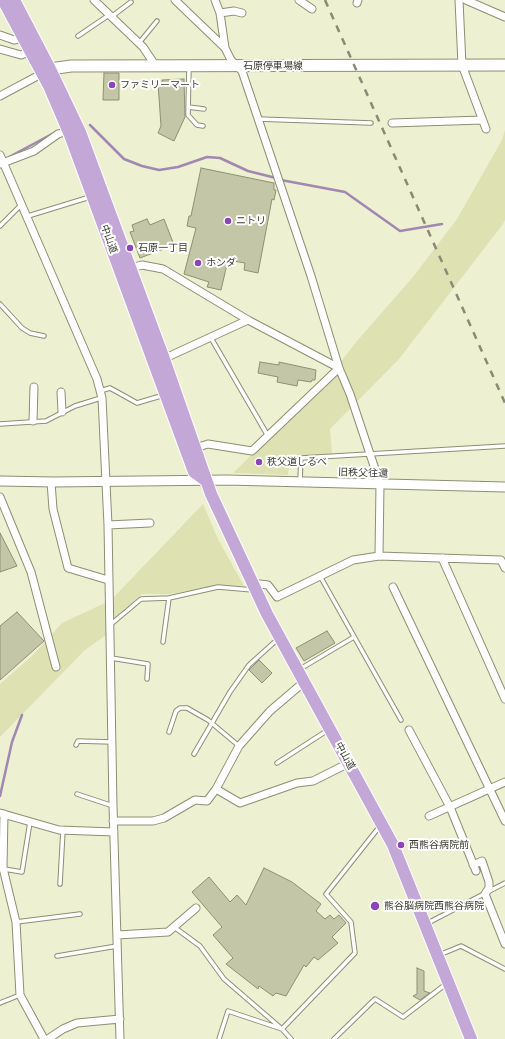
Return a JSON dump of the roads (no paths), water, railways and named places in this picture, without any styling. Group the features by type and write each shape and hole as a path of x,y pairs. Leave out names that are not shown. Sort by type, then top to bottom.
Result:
{"highway":[{"name":"中山道","path":"3,0 28,36 80,132 131,268 160,361 167,395 194,472 205,480"},
{"name":"中山道","path":"14,0 28,36"},
{"name":"中山道","path":"46,71 93,196 160,361 205,480 254,588 393,845 471,1039"}],"main road":[{"name":"石原停車場線","path":"46,71 71,66 505,65"}],"street":[{"path":"94,0 139,44 155,65"},
{"path":"175,0 225,48 236,66 242,71 275,174 311,276 339,368 350,394 380,484 379,556"},
{"path":"216,0 220,13 225,48"},
{"path":"300,0 312,9"},
{"path":"459,0 462,65 486,129"},
{"path":"466,0 505,17"},
{"path":"220,13 234,11 242,13"},
{"path":"0,36 14,40 28,36"},
{"path":"0,49 21,55 35,49"},
{"path":"0,96 46,71"},
{"path":"392,123 482,120"},
{"path":"68,131 58,134 34,151 1,161 28,216 101,395 108,525 113,821 120,1039"},
{"path":"131,268 142,265 163,269 248,320 339,368"},
{"path":"160,361 248,320"},
{"path":"194,448 208,444 252,451 339,368"},
{"path":"33,420 34,387"},
{"path":"60,392 62,412"},
{"name":"旧秩父往還","path":"0,481 51,482 220,480 505,487"},
{"path":"51,482 53,509 68,568 108,580"},
{"path":"0,497 31,572 56,667"},
{"path":"108,525 150,523"},
{"path":"254,588 260,584 268,585 277,597 353,560 379,556 501,560 505,568"},
{"path":"442,558 505,699"},
{"path":"393,587 505,820"},
{"path":"113,821 153,821 164,818 195,800 207,800 216,789 239,746 270,711 304,682"},
{"path":"409,730 450,807 474,868 482,861 489,882 489,888 485,894 505,944"},
{"path":"216,789 240,803 297,783 313,781 348,763"},
{"path":"429,816 505,782"},
{"path":"44,1039 20,995 16,922 3,868 2,814 63,830 114,832"},
{"path":"117,935 168,932 196,908"},
{"path":"48,1039 63,1029 77,1024 120,1018"}],"lane":[{"path":"78,36 131,2"},
{"path":"139,44 157,21"},
{"path":"189,65 188,115 197,125 203,126"},
{"path":"188,107 204,109"},
{"path":"257,119 371,123"},
{"path":"28,216 93,196"},
{"path":"0,226 22,203"},
{"path":"0,304 22,328 30,333 44,336"},
{"path":"211,338 268,436"},
{"path":"0,424 33,420 46,421 75,406 99,400 101,395 110,388 137,403 167,395"},
{"path":"300,482 301,458 505,446"},
{"path":"320,576 401,720"},
{"path":"109,626 141,598 168,598 218,587 254,588"},
{"path":"163,642 168,598"},
{"path":"297,670 354,637"},
{"path":"194,754 211,722 249,665 280,638"},
{"path":"110,658 148,664 147,679"},
{"path":"169,732 176,711 180,708 187,708 211,722 239,746"},
{"path":"277,763 330,729"},
{"path":"76,745 78,741 112,742"},
{"path":"77,794 113,806"},
{"path":"3,868 22,872 30,821"},
{"path":"282,1029 355,953 351,922 326,894 382,824"},
{"path":"60,884 63,830"},
{"path":"425,924 505,883"},
{"path":"16,922 80,914"},
{"path":"174,927 200,946 224,979 282,1029 291,1039"},
{"path":"57,956 118,946"},
{"path":"438,956 460,946 505,969"},
{"path":"334,1039 375,999 403,1017 448,982"},
{"path":"0,1003 20,995"},
{"path":"218,1039 228,1011 282,1029"}],"waterway":[{"path":"90,125 124,159 142,166 159,170 178,167 207,157 220,158 248,171 276,178"},
{"path":"9,157 52,134"},
{"path":"281,180 345,192 400,231 442,224"},
{"path":"0,796 12,742 22,715"}],"railway":[{"path":"325,0 505,403"}],"place":[{"name":"ファミリーマート","path":"112,85"},
{"name":"ニトリ","path":"228,221"},
{"name":"石原一丁目","path":"130,248"},
{"name":"ホンダ","path":"198,263"},
{"name":"秩父道しるべ","path":"259,462"},
{"name":"西熊谷病院前","path":"401,845"},
{"name":"熊谷脳病院西熊谷病院","path":"375,906"}]}
